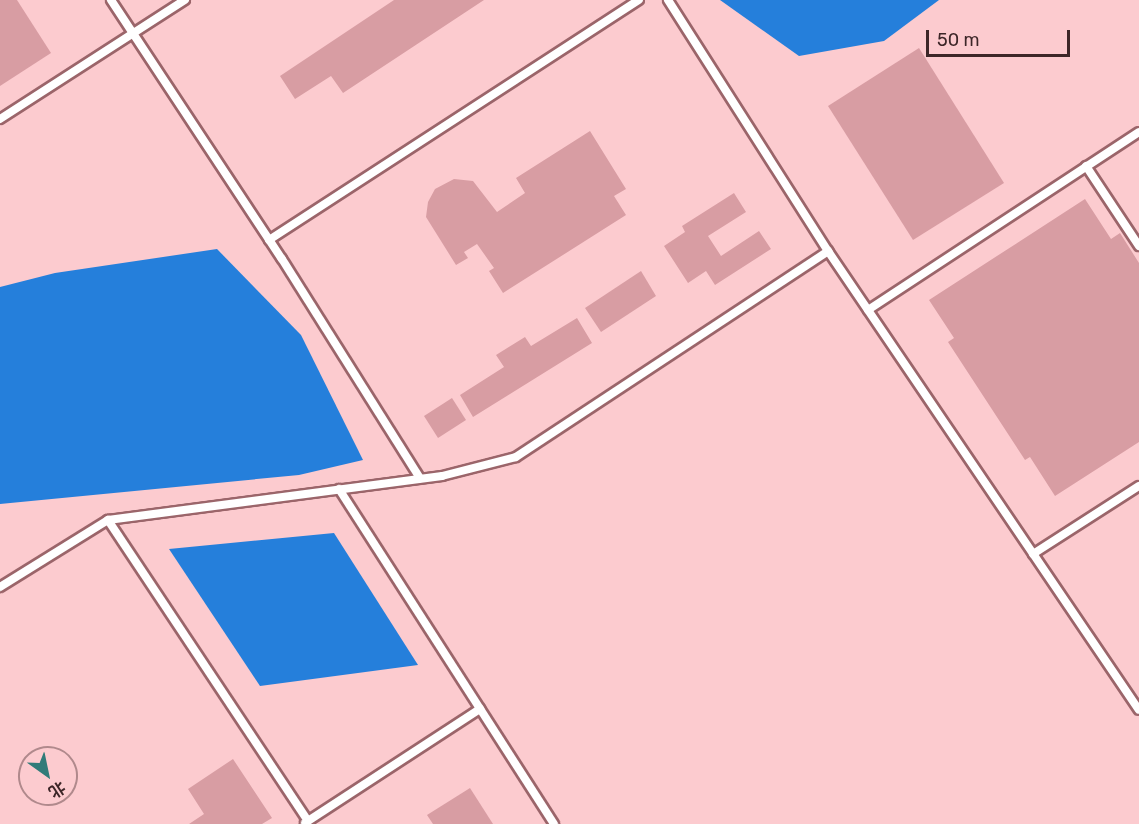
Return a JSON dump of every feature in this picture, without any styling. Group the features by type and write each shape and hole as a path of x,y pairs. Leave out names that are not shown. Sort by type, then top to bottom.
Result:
{"lane":[{"path":"111,0 269,240 420,478"},
{"path":"0,119 185,0"},
{"path":"269,240 639,0"},
{"path":"668,0 828,250 1139,710"},
{"path":"868,310 1139,132"},
{"path":"1086,166 1139,246"},
{"path":"0,587 108,520 420,478 516,457 828,250"},
{"path":"1033,554 1139,486"},
{"path":"339,489 554,824"},
{"path":"108,520 305,823 480,708"}],"water":[{"path":"720,0 939,0 884,41 799,56"},
{"path":"217,249 301,335 363,460 299,475 0,504 0,287 55,273"},
{"path":"334,533 418,665 260,686 169,549"}],"building":[{"path":"0,0 17,0 51,53 0,86"},
{"path":"394,0 484,0 343,93 331,76 295,99 280,76"},
{"path":"919,48 1004,183 913,240 828,106"},
{"path":"590,131 626,189 614,196 626,215 503,293 489,271 494,268 477,244 464,252 468,258 456,265 426,217 428,202 435,189 454,179 473,181 497,212 525,193 516,178"},
{"path":"734,193 746,212 708,236 721,256 759,231 771,249 715,285 706,271 688,283 664,246 685,232 682,226"},
{"path":"1085,199 1111,239 1120,233 1139,263 1139,442 1055,496 1030,457 1025,460 948,342 954,338 929,300"},
{"path":"641,271 656,296 601,332 585,308"},
{"path":"577,318 592,343 473,417 460,395 504,367 496,355 525,337 531,346"},
{"path":"452,398 466,420 438,438 424,416"},
{"path":"233,759 272,818 262,824 189,824 204,814 188,789"},
{"path":"470,788 493,824 433,824 427,815"}]}
